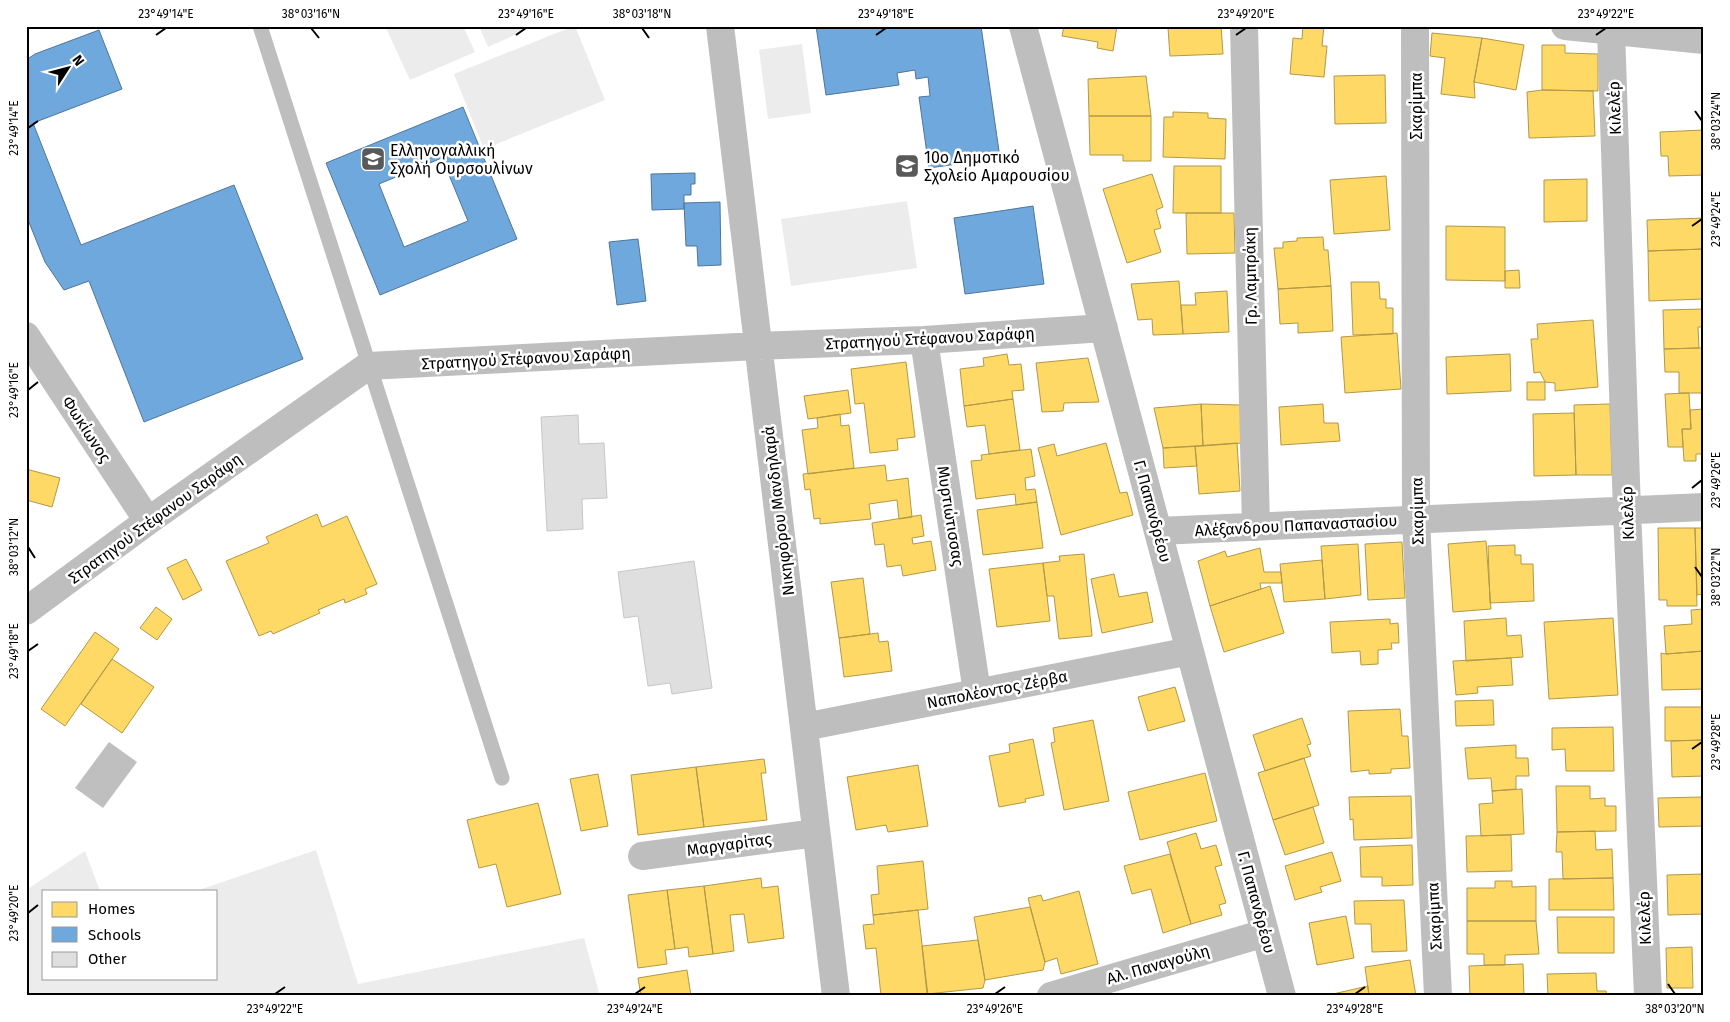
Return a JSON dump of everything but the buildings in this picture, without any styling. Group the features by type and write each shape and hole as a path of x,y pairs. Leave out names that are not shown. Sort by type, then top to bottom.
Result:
{"street":[{"name":"Νικηφόρου Μανδηλαρά","path":"720,26 836,996"},
{"name":"Γ. Παπανδρέου","path":"1024,26 1282,996"},
{"name":"Γρ. Λαμπράκη","path":"1244,26 1256,527"},
{"name":"Σκαρίμπα","path":"1416,26 1416,520 1438,996"},
{"path":"1565,26 1704,40"},
{"name":"Κιλελέρ","path":"1611,30 1627,511 1648,996"},
{"name":"Στρατηγού Στέφανου Σαράφη","path":"26,611 148,521 368,366 758,346 924,340 1104,328"},
{"name":"Φωκίωνος","path":"26,336 148,521"},
{"name":"Μυρτιώτισσας","path":"924,340 977,692"},
{"name":"Αλέξανδρου Παπαναστασίου","path":"1158,531 1704,507"},
{"name":"Ναπολέοντος Ζέρβα","path":"804,727 1190,651"},
{"name":"Μαργαρίτας","path":"642,856 816,833"},
{"name":"Αλ. Παναγούλη","path":"1058,995 1265,933"}],"lane":[{"path":"260,26 502,778"}],"shaded area":[{"path":"385,26 463,26 475,52 410,80"},
{"path":"479,26 535,26 488,47"},
{"path":"575,26 605,100 484,149 454,74"},
{"path":"802,44 811,113 768,119 759,50"},
{"path":"907,201 917,268 791,286 781,219"},
{"path":"109,742 137,762 103,808 75,788"},
{"path":"316,850 358,984 584,938 600,996 26,996 26,890 85,851 100,890 42,890 42,980 218,980 218,890 199,890"}],"place":[{"name":"Ελληνογαλλική Σχολή Ουρσουλίνων","path":"373,159"},
{"name":"10ο Δημοτικό Σχολείο Αμαρουσίου","path":"907,166"}]}
